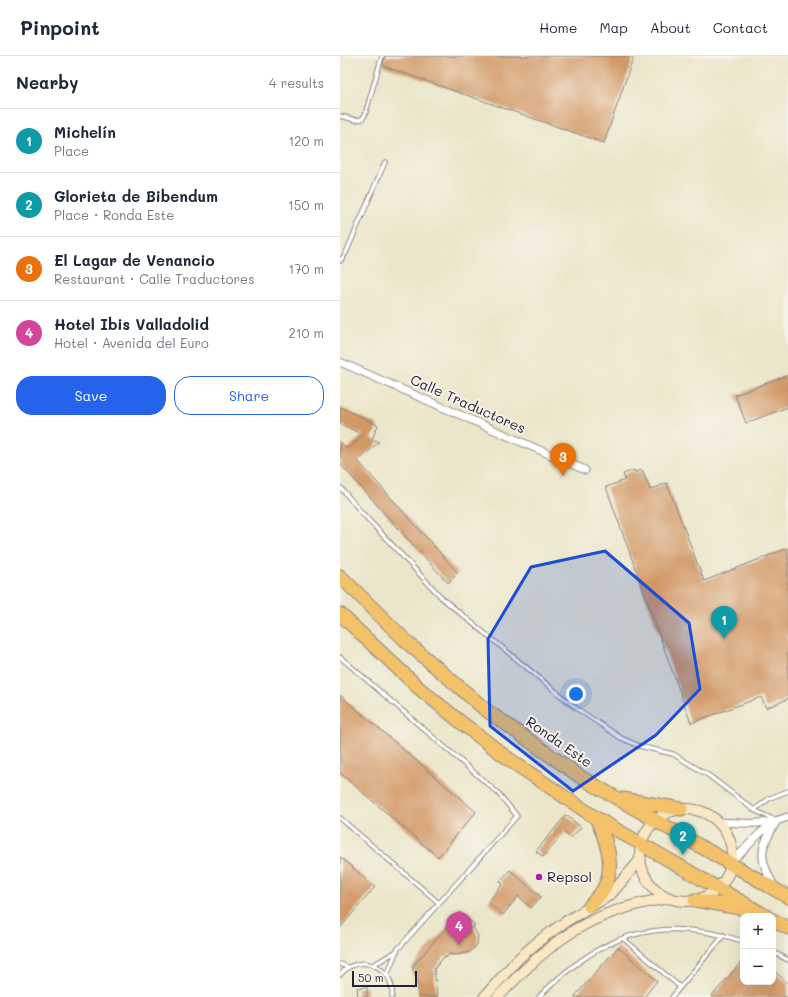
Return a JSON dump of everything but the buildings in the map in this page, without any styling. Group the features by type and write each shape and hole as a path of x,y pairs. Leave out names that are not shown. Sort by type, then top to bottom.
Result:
{"highway":[{"name":"Ronda Este","path":"340,576 409,644 486,710 582,778 655,821 732,862 782,894"},
{"path":"340,614 393,664 463,724 510,760 596,818 760,913"},
{"path":"618,798 681,809"},
{"path":"590,906 604,887 609,868 609,853 596,818"},
{"path":"695,900 757,913"},
{"path":"776,922 788,928"}],"street":[{"name":"Calle Traductores","path":"340,362 585,470"},
{"path":"681,809 700,812 718,822 726,831 731,842 732,862 727,878 708,896 695,900 682,901 669,898 654,887 647,879 640,858 642,844 648,829 655,821 666,814 681,809"},
{"path":"718,822 761,823 777,821 788,817"},
{"path":"732,862 759,834 777,821"},
{"path":"777,821 766,840 762,852 764,868 782,894"},
{"path":"484,997 524,953 565,922 610,895 640,858"},
{"path":"498,997 528,965 568,933 619,908 669,898"}],"lane":[{"path":"340,116 356,120 362,119 365,115 382,56"},
{"path":"340,261 346,253 385,162"},
{"path":"340,487 363,514 448,603 576,708 621,738 639,746 672,754 708,775 754,810 777,821"},
{"path":"340,657 498,793 516,816 398,950 387,975"},
{"path":"754,810 770,798 788,791"},
{"path":"340,818 439,903"},
{"path":"539,997 560,975 595,952 624,939 648,931 662,929 687,929 724,935 740,940"},
{"path":"672,997 724,935"},
{"path":"624,939 680,987"},
{"path":"340,975 348,967 356,964 373,964 398,950"},
{"path":"776,954 788,960"},
{"path":"340,964 348,967"},
{"path":"373,964 387,975 391,983 392,997"}],"highlighted area":[{"path":"605,551 689,623 700,689 656,735 573,791 490,726 488,639 531,567"}],"place":[{"name":"El Lagar de Venancio","path":"563,476"},
{"name":"Michelín","path":"724,639"},
{"name":"Glorieta de Bibendum","path":"683,855"},
{"name":"Repsol","path":"539,877"},
{"name":"Hotel Ibis Valladolid","path":"459,945"}]}
